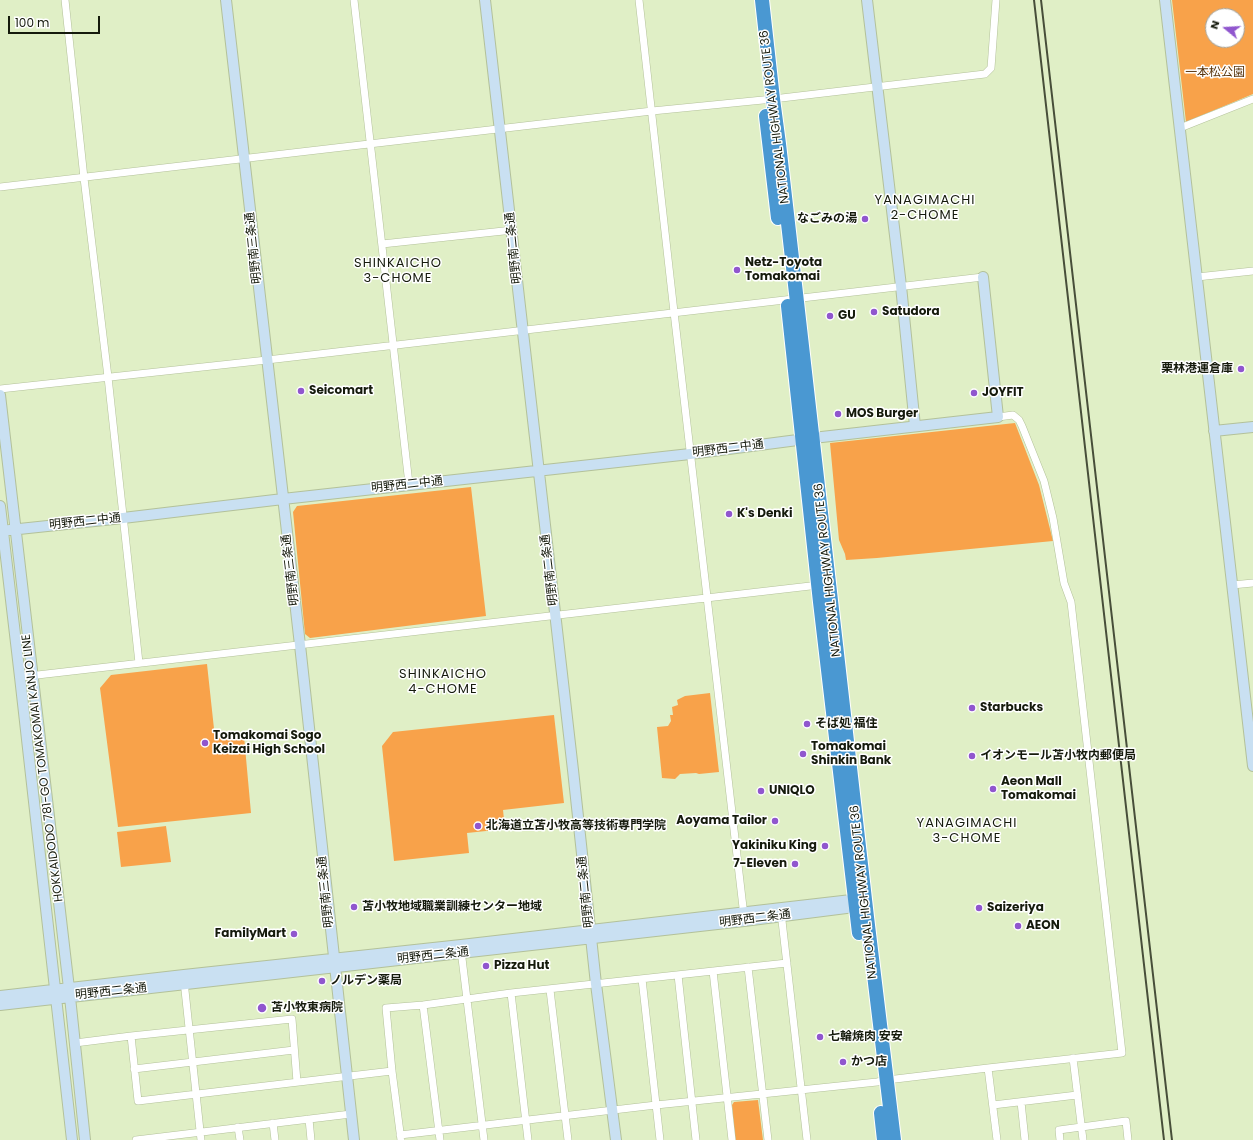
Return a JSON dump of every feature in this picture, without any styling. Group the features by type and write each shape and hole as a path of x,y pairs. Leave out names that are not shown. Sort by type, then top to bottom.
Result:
{"highway":[{"name":"NATIONAL HIGHWAY ROUTE 36","path":"752,0 769,99 779,144 791,299 882,1081 884,1140"},
{"name":"NATIONAL HIGHWAY ROUTE 36","path":"762,0 769,99"},
{"name":"NATIONAL HIGHWAY ROUTE 36","path":"882,1081 894,1140"}],"street":[{"path":"65,0 139,663"},
{"name":"明野南三条通","path":"226,0 300,645 354,1140"},
{"path":"354,0 409,484"},
{"name":"明野南二条通","path":"485,0 524,330 538,470 574,770 596,984 616,1140"},
{"path":"639,0 744,917"},
{"path":"867,0 876,86 901,286 915,426"},
{"path":"0,187 985,74 991,68 996,0"},
{"path":"1165,0 1232,585 1252,739 1253,766"},
{"path":"1180,128 1253,99"},
{"path":"382,244 512,230"},
{"path":"1197,277 1253,271"},
{"path":"0,389 267,360 394,344 983,277 998,417 1013,415 1019,420 1044,481 1053,518 1064,583 1071,602 1122,1053 439,1130 400,1137 386,1008 787,963"},
{"name":"HOKKAIDODO 781-GO TOMAKOMAI KANJO LINE","path":"0,396 70,992 85,1140"},
{"name":"明野西二中通","path":"1,531 123,518 283,498 690,454 808,438 998,417"},
{"path":"1214,431 1253,427"},
{"name":"HOKKAIDODO 781-GO TOMAKOMAI KANJO LINE","path":"0,506 1,531 20,677 72,1140"},
{"path":"1232,585 1253,583"},
{"path":"20,677 824,585"},
{"name":"明野西二条通","path":"0,1005 70,992 744,917 861,902"},
{"path":"781,912 807,1140"},
{"path":"461,949 484,1140"},
{"path":"748,967 768,1140"},
{"path":"713,971 732,1140"},
{"path":"678,975 696,1140"},
{"path":"184,979 201,1136"},
{"path":"642,979 660,1140"},
{"path":"550,990 568,1140"},
{"path":"511,993 528,1140"},
{"name":"明野西二条通","path":"0,996 56,994"},
{"path":"423,1005 440,1140"},
{"path":"75,1044 131,1036 292,1020 297,1082"},
{"path":"131,1036 138,1102 392,1071"},
{"path":"134,1069 294,1050"},
{"path":"1073,1058 1083,1140"},
{"path":"988,1068 997,1140"},
{"path":"993,1105 1077,1095"},
{"path":"1021,1102 1025,1140"},
{"path":"136,1140 201,1136 238,1127 351,1114"},
{"path":"309,1119 312,1140"},
{"path":"1060,1140 1059,1130 1126,1122 1128,1140"},
{"path":"273,1123 275,1140"},
{"path":"238,1127 240,1140"}],"green space":[{"name":"一本松公園","path":"1172,0 1253,0 1253,94 1186,122"},
{"path":"1015,423 1039,485 1053,541 846,560 839,540 830,443"},
{"path":"471,487 486,616 310,638 305,634 293,512 297,506"},
{"path":"207,664 215,738 244,736 251,813 118,827 100,688 111,675"},
{"path":"710,693 719,772 680,774 675,779 662,778 657,727 668,726 671,721 670,715 673,715 672,707 678,705 677,700 685,696"},
{"path":"554,715 564,803 503,810 505,829 467,833 469,853 394,861 382,746 393,732"},
{"path":"166,826 171,862 121,867 117,832"},
{"path":"758,1100 763,1140 735,1140 732,1105 734,1102"}],"railway":[{"path":"1034,0 1164,1140"},
{"path":"1041,0 1172,1140"}],"place":[{"name":"なごみの湯","path":"865,219"},
{"name":"Netz-Toyota Tomakomai","path":"737,270"},
{"name":"Satudora","path":"874,312"},
{"name":"GU","path":"830,316"},
{"name":"栗林港運倉庫","path":"1241,369"},
{"name":"Seicomart","path":"301,391"},
{"name":"JOYFIT","path":"974,393"},
{"name":"MOS Burger","path":"838,414"},
{"name":"K's Denki","path":"729,514"},
{"name":"Starbucks","path":"972,708"},
{"name":"そば処 福住","path":"807,724"},
{"name":"Tomakomai Sogo Keizai High School","path":"205,743"},
{"name":"Tomakomai Shinkin Bank","path":"803,754"},
{"name":"イオンモール苫小牧内郵便局","path":"972,756"},
{"name":"Aeon Mall Tomakomai","path":"993,789"},
{"name":"UNIQLO","path":"761,791"},
{"name":"Aoyama Tailor","path":"775,821"},
{"name":"北海道立苫小牧高等技術専門学院","path":"478,826"},
{"name":"Yakiniku King","path":"825,846"},
{"name":"7-Eleven","path":"795,864"},
{"name":"苫小牧地域職業訓練センター地域","path":"354,907"},
{"name":"Saizeriya","path":"979,908"},
{"name":"AEON","path":"1018,926"},
{"name":"FamilyMart","path":"294,934"},
{"name":"Pizza Hut","path":"486,966"},
{"name":"ノルデン薬局","path":"322,981"},
{"name":"苫小牧東病院","path":"262,1008"},
{"name":"七輪焼肉 安安","path":"820,1037"},
{"name":"かつ店","path":"843,1062"}],"district":[{"name":"YANAGIMACHI 2-CHOME","path":"925,208"},
{"name":"SHINKAICHO 3-CHOME","path":"398,272"},
{"name":"SHINKAICHO 4-CHOME","path":"443,682"},
{"name":"YANAGIMACHI 3-CHOME","path":"967,832"}]}
